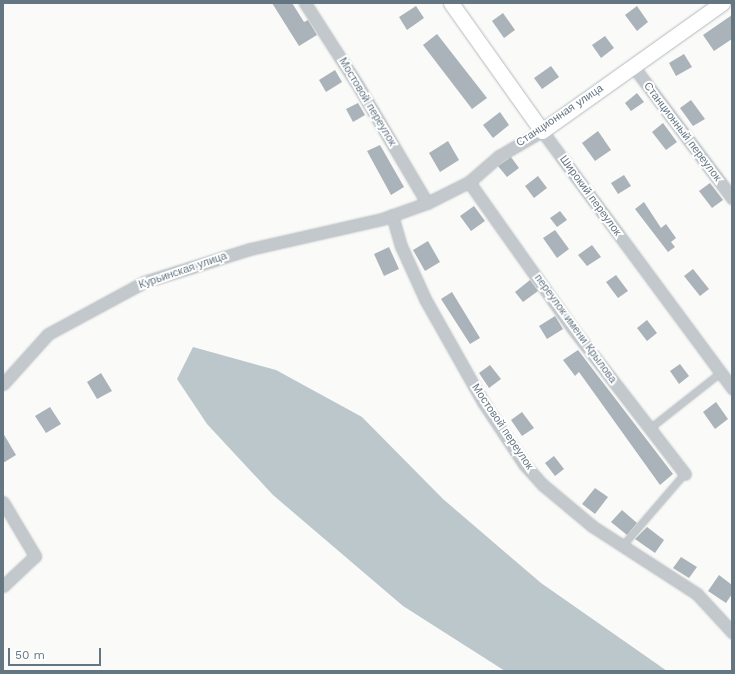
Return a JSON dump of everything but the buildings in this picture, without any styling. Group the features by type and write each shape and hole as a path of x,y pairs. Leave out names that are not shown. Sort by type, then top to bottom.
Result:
{"main road":[{"name":"Широкий переулок","path":"450,3 542,131"},
{"name":"Станционная улица","path":"542,131 722,3"}],"street":[{"name":"Мостовой переулок","path":"305,3 357,84 427,203"},
{"name":"Станционный переулок","path":"633,66 732,198"},
{"name":"Станционная улица","path":"392,215 427,203 469,182 499,156 542,131"},
{"name":"Широкий переулок","path":"542,131 732,388"},
{"name":"переулок имени Крылова","path":"469,182 573,329 685,474"},
{"name":"Мостовой переулок","path":"392,215 401,246 425,299 483,402 524,464 567,506 623,546 697,594 732,632"},
{"name":"Курьинская улица","path":"3,384 48,334 144,282 250,249 392,215"},
{"path":"3,502 35,556 3,586"}],"lane":[{"path":"650,429 721,373"},
{"path":"623,546 685,474"}],"shaded area":[{"path":"193,347 276,370 362,417 443,499 541,583 667,671 505,671 403,606 273,495 207,424 177,379"}]}
